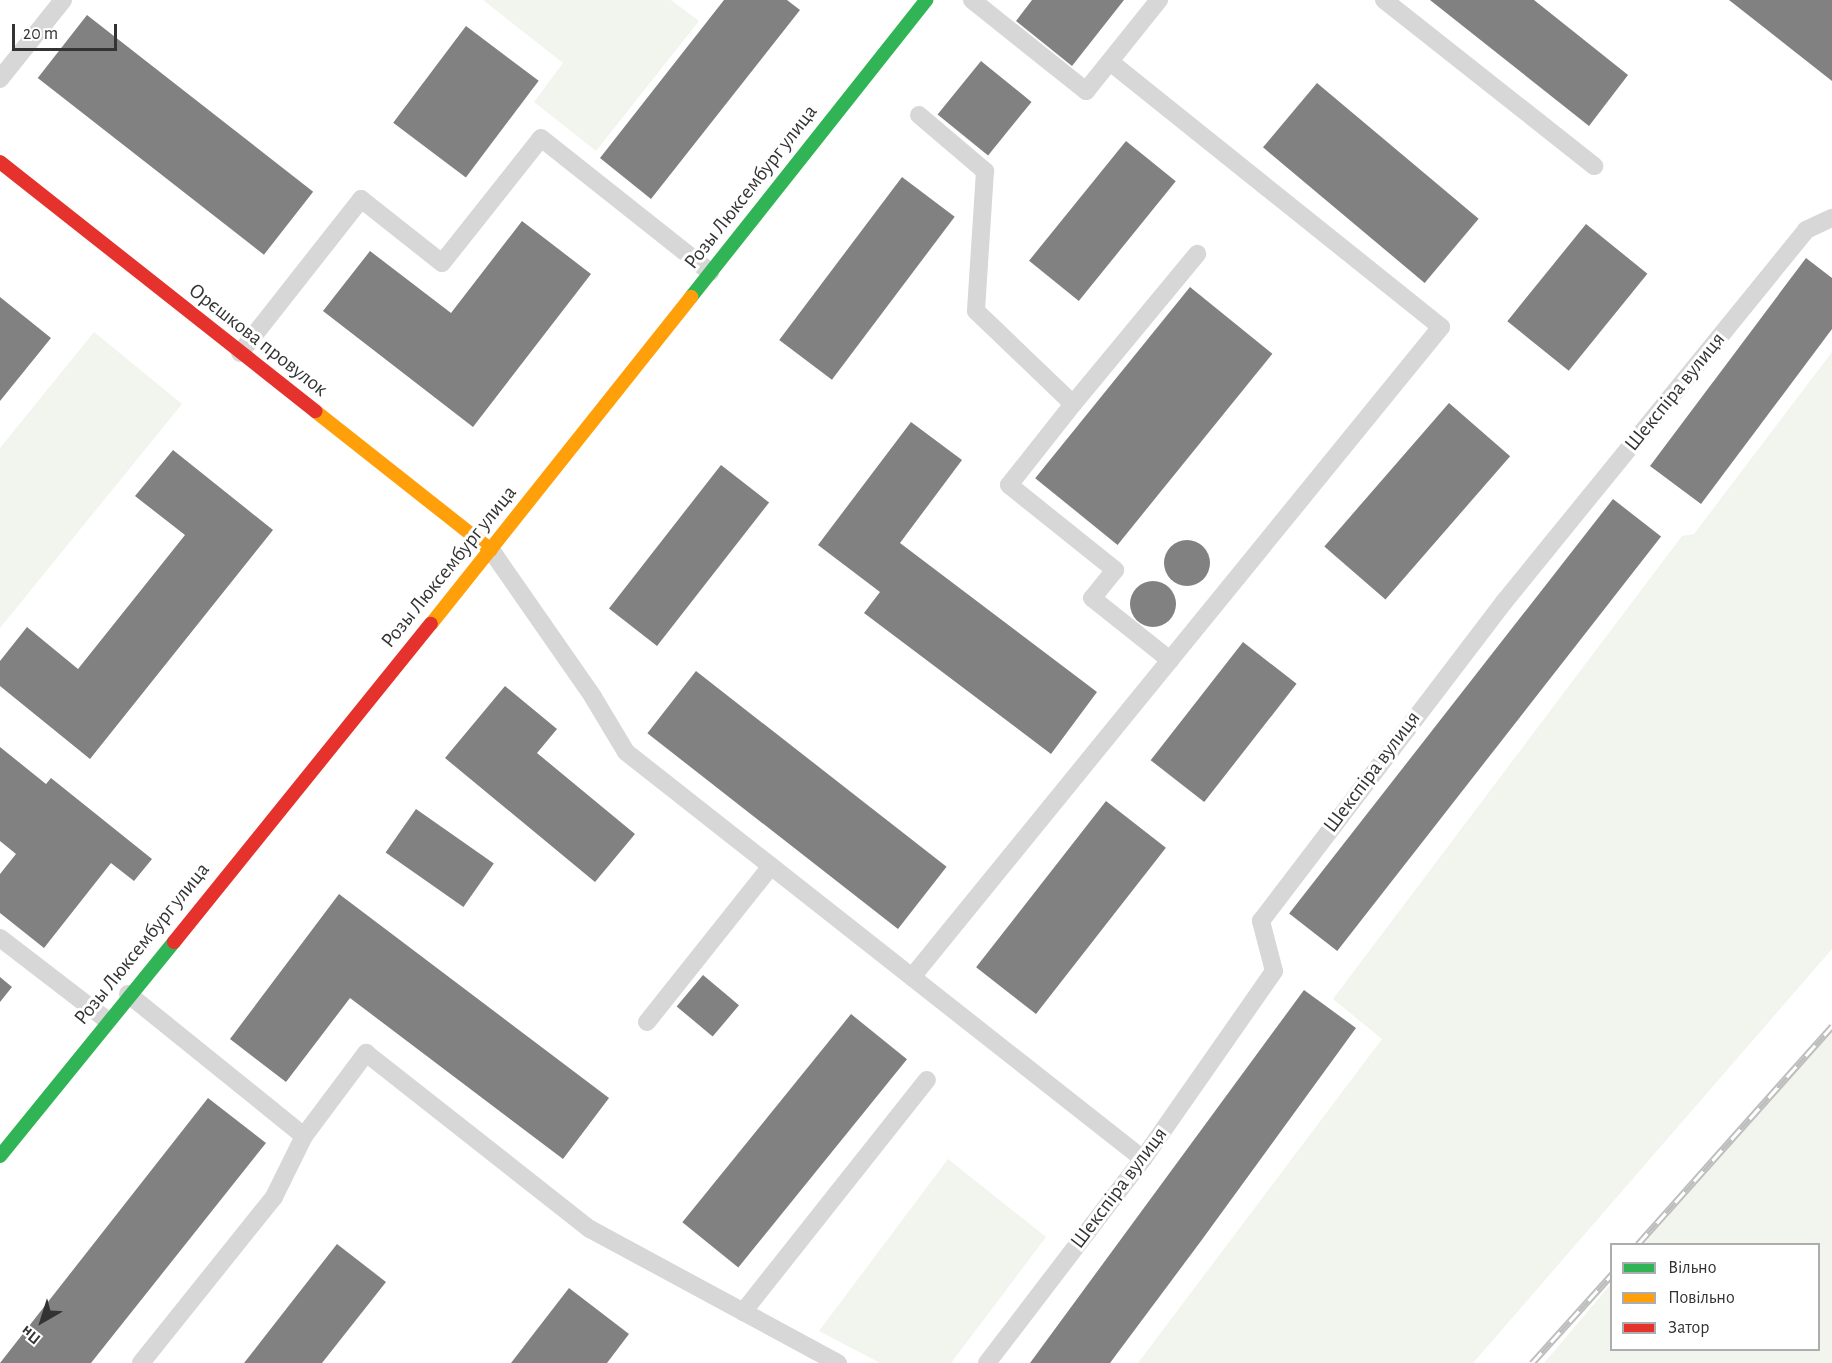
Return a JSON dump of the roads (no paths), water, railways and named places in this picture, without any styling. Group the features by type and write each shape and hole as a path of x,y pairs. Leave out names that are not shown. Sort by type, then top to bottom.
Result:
{"street":[{"name":"Розы Люксембург улица","path":"0,1156 128,994 491,550 926,0"},
{"name":"Орєшкова провулок","path":"0,162 491,550"}],"lane":[{"path":"0,79 63,0"},
{"path":"972,0 1086,91 1159,0"},
{"path":"1384,0 1594,166"},
{"path":"912,977 1441,327 1110,62"},
{"path":"919,115 986,171 976,311 1073,404"},
{"path":"240,353 361,199 442,263 541,138 711,272"},
{"name":"Шекспіра вулиця","path":"987,1363 1143,1159 1274,971 1261,921 1504,602 1806,230 1832,218"},
{"path":"1170,660 1092,598 1115,570 1009,485 1197,254"},
{"path":"491,550 593,697 626,752 1143,1159"},
{"path":"647,1022 771,866"},
{"path":"0,938 107,1020"},
{"path":"128,994 304,1136"},
{"path":"141,1363 274,1197 304,1136 366,1053 590,1229 838,1363"},
{"path":"743,1312 927,1080"}],"railway":[{"path":"1639,1243 1832,1026"},
{"path":"1532,1363 1610,1276"}]}
